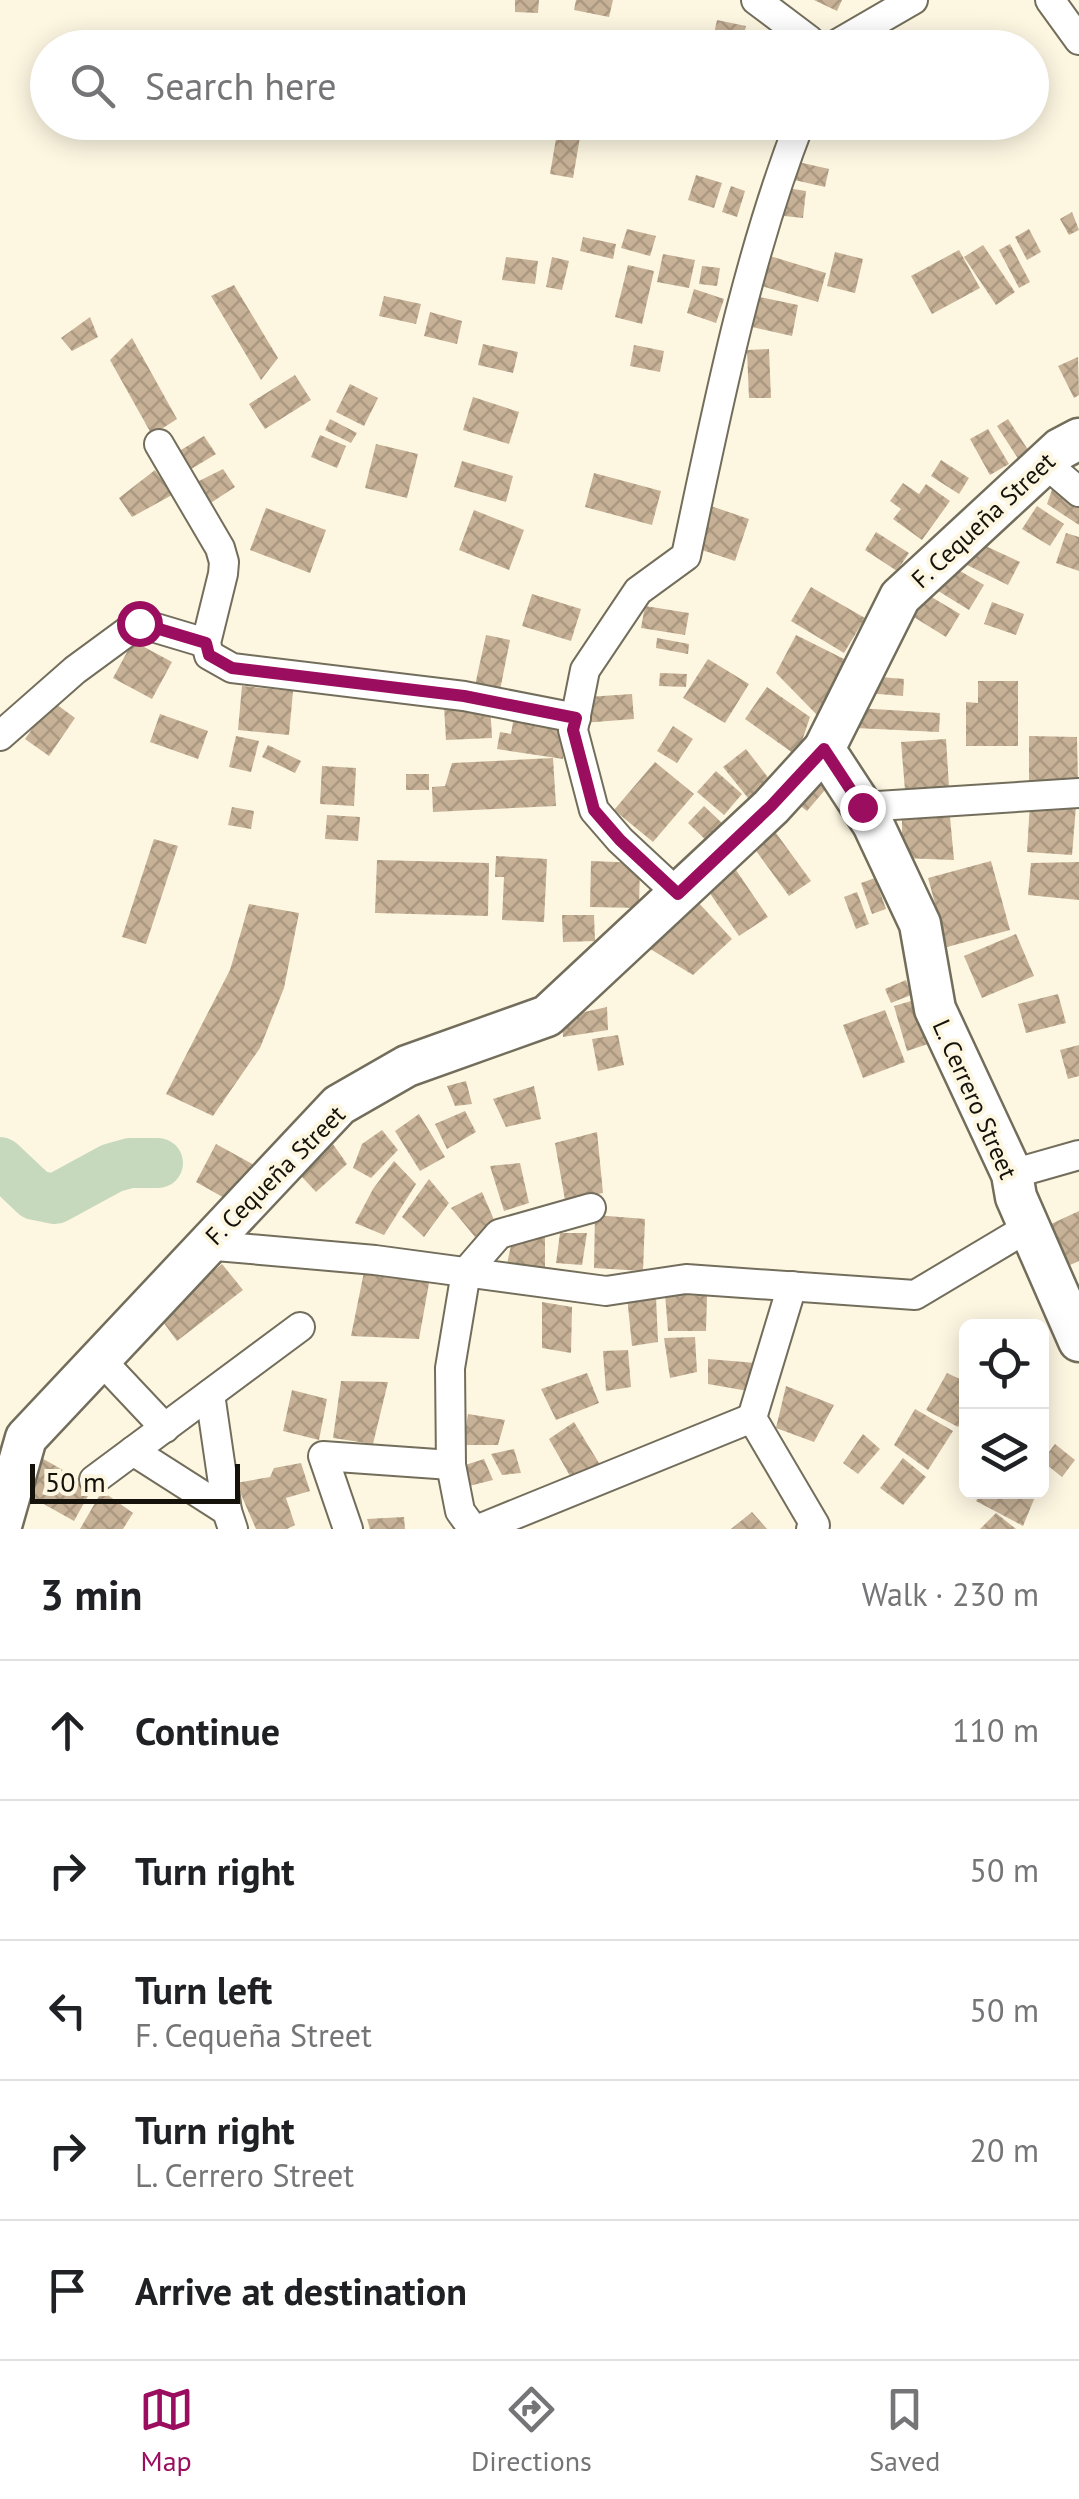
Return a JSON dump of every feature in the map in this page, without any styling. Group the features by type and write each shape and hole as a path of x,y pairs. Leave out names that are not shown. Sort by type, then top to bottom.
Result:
{"street":[{"path":"756,0 795,30"},
{"path":"861,30 913,0"},
{"path":"1050,0 1079,40"},
{"path":"678,894 594,810 573,730 585,670 638,591 686,556 746,290 793,140"},
{"name":"F. Cequeña Street","path":"0,1529 26,1438 339,1105 408,1066 547,1016 771,806 824,749 900,597 1060,449 1079,439"},
{"path":"158,444 220,548 224,562 206,643 209,655 232,668 464,696 576,718"},
{"path":"1045,463 1079,492"},
{"path":"0,736 75,670 139,623 206,643"},
{"name":"L. Cerrero Street","path":"824,749 862,807 920,924 935,1010 1012,1174 1016,1197 1079,1341"},
{"path":"862,807 1079,793"},
{"path":"1012,1174 1079,1155"},
{"path":"591,1208 498,1234 466,1272 450,1368 451,1465 460,1511 476,1529 752,1418"},
{"path":"204,1246 466,1272 606,1291 686,1279 915,1295 1029,1227"},
{"path":"792,1286 752,1418 814,1524 812,1529"},
{"path":"94,1480 300,1327"},
{"path":"100,1359 164,1428"},
{"path":"210,1394 230,1520"},
{"path":"133,1451 230,1520"},
{"path":"348,1529 323,1456 451,1465"}],"building":[{"path":"515,0 539,0 538,13 515,12"},
{"path":"576,0 613,0 609,17 574,10"},
{"path":"814,0 842,0 837,11"},
{"path":"717,20 746,26 745,30 715,30"},
{"path":"556,140 579,140 573,178 550,174"},
{"path":"794,161 829,169 825,187 790,179"},
{"path":"696,175 722,183 714,208 688,200"},
{"path":"731,186 745,191 737,217 722,212"},
{"path":"787,188 806,191 803,218 784,216"},
{"path":"1072,212 1079,230 1069,235 1060,219"},
{"path":"627,229 656,236 650,256 621,248"},
{"path":"1029,229 1041,252 1027,260 1015,237"},
{"path":"583,237 616,244 613,259 580,251"},
{"path":"1010,244 1030,282 1019,288 999,250"},
{"path":"983,245 1015,292 996,305 964,257"},
{"path":"959,250 980,288 932,314 911,276"},
{"path":"835,252 863,259 855,293 827,286"},
{"path":"663,254 695,260 689,288 657,282"},
{"path":"770,256 826,273 818,302 761,286"},
{"path":"506,257 538,261 535,284 502,280"},
{"path":"552,257 569,261 562,290 546,287"},
{"path":"628,265 654,271 642,324 615,317"},
{"path":"702,266 720,268 717,286 699,284"},
{"path":"234,285 278,358 261,380 211,296"},
{"path":"694,289 724,299 716,323 687,313"},
{"path":"384,296 421,304 416,324 379,316"},
{"path":"759,297 798,305 792,336 752,327"},
{"path":"430,312 462,321 457,344 424,336"},
{"path":"90,317 98,337 72,351 61,338"},
{"path":"132,338 177,419 152,435 110,360"},
{"path":"483,344 518,352 513,373 478,365"},
{"path":"634,345 664,351 660,372 630,366"},
{"path":"769,349 771,398 749,398 747,350"},
{"path":"1078,357 1079,395 1074,398 1058,366"},
{"path":"295,375 311,400 265,429 249,404"},
{"path":"350,384 378,398 364,426 336,412"},
{"path":"473,397 519,412 509,444 463,430"},
{"path":"330,419 357,433 351,443 325,430"},
{"path":"1008,419 1032,456 1021,463 997,426"},
{"path":"988,429 1009,464 990,475 970,439"},
{"path":"320,435 346,446 337,468 311,457"},
{"path":"204,436 216,454 183,474 171,456"},
{"path":"376,444 418,454 407,498 365,488"},
{"path":"941,460 969,478 959,494 931,476"},
{"path":"462,461 513,476 506,502 454,487"},
{"path":"223,469 235,487 203,508 187,487"},
{"path":"155,470 172,495 132,517 119,498"},
{"path":"594,473 661,491 652,525 585,507"},
{"path":"903,483 919,494 926,484 950,501 922,540 893,519 901,509 890,501"},
{"path":"1054,484 1079,500 1079,525 1047,504"},
{"path":"708,505 749,519 735,561 693,547"},
{"path":"1037,506 1064,524 1050,546 1022,529"},
{"path":"266,508 326,530 310,573 250,550"},
{"path":"474,510 524,530 509,570 459,550"},
{"path":"876,532 909,553 897,571 865,550"},
{"path":"1066,533 1079,537 1079,571 1056,563"},
{"path":"979,543 1020,562 1008,585 967,565"},
{"path":"950,565 984,585 969,610 935,589"},
{"path":"811,587 865,618 844,653 791,621"},
{"path":"918,589 960,614 946,637 904,611"},
{"path":"532,594 581,609 571,641 522,626"},
{"path":"992,602 1024,614 1016,635 984,624"},
{"path":"645,606 689,613 685,635 641,628"},
{"path":"486,635 510,640 499,695 474,690"},
{"path":"796,635 848,661 819,717 776,673"},
{"path":"657,638 689,644 688,654 656,648"},
{"path":"133,641 172,662 152,699 113,678"},
{"path":"708,659 749,684 725,723 683,698"},
{"path":"660,673 687,674 686,687 659,686"},
{"path":"868,676 904,679 903,696 866,693"},
{"path":"978,681 1018,681 1018,746 966,746 966,702 978,703"},
{"path":"242,686 293,691 289,735 238,730"},
{"path":"767,687 810,717 797,756 745,719"},
{"path":"632,694 634,719 582,723 587,697"},
{"path":"52,701 75,718 49,756 25,739"},
{"path":"490,704 492,738 446,740 444,706"},
{"path":"856,708 940,713 939,732 855,728"},
{"path":"160,714 208,731 198,759 150,742"},
{"path":"514,716 568,725 563,759 497,749 500,732 511,734"},
{"path":"673,726 693,739 677,763 657,751"},
{"path":"236,736 259,741 251,772 229,767"},
{"path":"1029,736 1077,737 1078,782 1029,782"},
{"path":"946,739 949,787 905,790 901,742"},
{"path":"268,745 301,761 295,773 262,757"},
{"path":"746,749 770,780 748,798 723,767"},
{"path":"553,758 556,806 433,812 432,787 445,786 452,763"},
{"path":"655,762 694,794 653,842 614,810"},
{"path":"322,766 356,768 354,806 320,804"},
{"path":"824,766 836,777 807,811 794,801"},
{"path":"716,771 742,794 724,815 697,792"},
{"path":"406,774 429,774 429,790 406,790"},
{"path":"1030,803 1076,806 1072,855 1027,852"},
{"path":"704,806 725,826 709,843 688,823"},
{"path":"232,807 254,811 251,829 228,825"},
{"path":"327,815 360,817 358,841 325,839"},
{"path":"902,817 950,817 954,860 902,858"},
{"path":"768,822 811,881 789,896 746,837"},
{"path":"154,839 178,846 146,944 122,937"},
{"path":"496,856 547,859 544,922 502,920 504,877 495,877"},
{"path":"377,860 489,863 488,916 375,913"},
{"path":"591,861 640,863 639,908 590,907"},
{"path":"991,861 1010,930 947,947 928,878"},
{"path":"1079,862 1079,900 1028,895 1031,863"},
{"path":"736,870 768,917 739,936 707,889"},
{"path":"875,878 886,909 872,914 861,883"},
{"path":"857,892 869,924 856,929 844,897"},
{"path":"697,901 732,939 693,975 647,947"},
{"path":"249,904 299,913 284,988 260,1048 213,1116 166,1094 230,970"},
{"path":"562,915 594,915 595,941 563,942"},
{"path":"1016,934 1034,976 982,998 964,956"},
{"path":"906,980 911,995 891,1003 885,989"},
{"path":"1058,994 1066,1023 1026,1033 1018,1004"},
{"path":"918,999 931,1043 907,1051 894,1006"},
{"path":"607,1007 608,1030 563,1037 562,1017"},
{"path":"885,1010 905,1062 863,1078 843,1025"},
{"path":"618,1035 624,1065 598,1071 592,1039"},
{"path":"1079,1045 1079,1076 1068,1079 1060,1050"},
{"path":"466,1081 472,1104 455,1106 447,1086"},
{"path":"534,1086 541,1119 506,1127 493,1099"},
{"path":"465,1111 476,1132 447,1149 435,1124"},
{"path":"419,1114 445,1157 420,1171 395,1131"},
{"path":"382,1130 398,1150 371,1178 353,1168 362,1144"},
{"path":"597,1132 603,1193 565,1200 555,1143"},
{"path":"328,1137 347,1164 316,1192 292,1166"},
{"path":"216,1144 256,1166 235,1204 196,1182"},
{"path":"394,1161 416,1184 384,1235 355,1223"},
{"path":"520,1163 529,1203 504,1211 490,1166"},
{"path":"429,1179 449,1203 424,1237 402,1217"},
{"path":"482,1192 495,1222 475,1237 451,1208"},
{"path":"1079,1211 1079,1261 1070,1265 1051,1224"},
{"path":"595,1215 645,1219 643,1271 594,1268"},
{"path":"545,1230 545,1272 507,1264 513,1236"},
{"path":"560,1233 587,1233 582,1265 556,1263"},
{"path":"222,1264 243,1290 177,1341 158,1315"},
{"path":"364,1272 429,1283 419,1339 351,1336"},
{"path":"665,1294 707,1296 706,1331 668,1331"},
{"path":"627,1296 656,1297 658,1342 632,1346"},
{"path":"542,1302 572,1307 571,1353 542,1348"},
{"path":"695,1337 697,1372 670,1378 664,1338"},
{"path":"628,1350 631,1387 606,1391 603,1351"},
{"path":"708,1359 756,1363 748,1391 708,1384"},
{"path":"587,1373 599,1403 556,1420 541,1389"},
{"path":"947,1373 959,1379 958,1427 926,1410"},
{"path":"341,1381 388,1382 373,1444 333,1438"},
{"path":"786,1386 834,1405 814,1442 776,1428"},
{"path":"292,1390 327,1399 319,1440 283,1431"},
{"path":"915,1409 953,1431 928,1470 894,1445"},
{"path":"468,1414 505,1420 498,1445 463,1445"},
{"path":"574,1422 602,1468 574,1483 549,1439"},
{"path":"863,1434 880,1449 858,1474 843,1463"},
{"path":"1055,1444 1075,1460 1062,1477 1049,1467 1049,1452"},
{"path":"514,1449 521,1473 502,1475 491,1454"},
{"path":"38,1456 93,1487 74,1521 24,1493"},
{"path":"903,1458 926,1477 903,1505 880,1488"},
{"path":"484,1459 493,1480 465,1487 459,1467"},
{"path":"301,1463 310,1491 286,1498 295,1525 287,1529 256,1529 236,1483 270,1477 274,1468"},
{"path":"102,1491 133,1513 123,1529 80,1529"},
{"path":"977,1499 1034,1499 1023,1526"},
{"path":"752,1512 767,1529 731,1529"},
{"path":"996,1513 1016,1529 980,1529"},
{"path":"404,1517 405,1529 370,1529 367,1519"}],"waterway":[{"path":"0,1162 35,1195 55,1199 112,1168 130,1163 158,1163"}],"route":[{"path":"139,623 206,643 209,655 232,668 464,696 576,718 573,730 594,810 678,894 771,806 824,749 862,807"}]}
